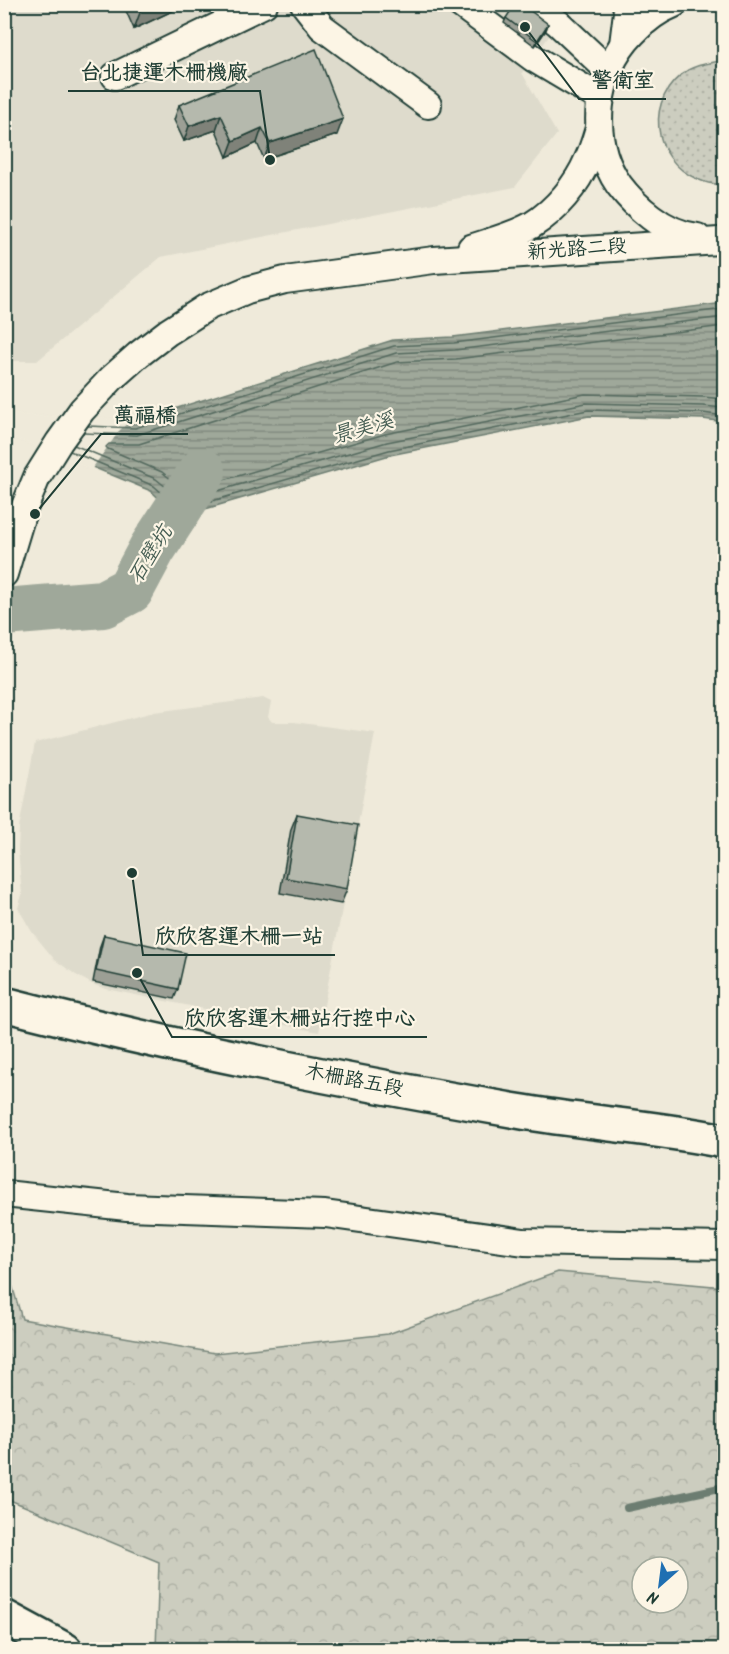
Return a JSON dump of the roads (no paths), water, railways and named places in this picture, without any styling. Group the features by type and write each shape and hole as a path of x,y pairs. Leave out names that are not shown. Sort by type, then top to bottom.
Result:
{"main road":[{"name":"木柵路五段","path":"4,1004 232,1058 519,1111 719,1139"},
{"path":"4,1617 65,1650"}],"street":[{"path":"115,76 264,4"},
{"path":"304,4 321,27 428,105"},
{"path":"460,4 533,58 600,98"},
{"path":"532,4 558,23 608,70"},
{"path":"622,44 626,4"},
{"path":"674,4 643,22 622,44 608,70 600,98 599,128 605,157 618,184 638,207 662,225 689,236 722,241"},
{"name":"新光路二段","path":"434,260 506,237 531,225 555,207 574,184 588,159 599,128"},
{"name":"新光路二段","path":"4,574 23,510 37,477 82,410 112,378 138,355 207,307 247,290 285,280 434,260 722,241"},
{"path":"4,1194 127,1207 325,1214 524,1242 724,1246"}],"water":[{"name":"景美溪","path":"724,303 724,422 703,419 589,416 390,455 178,517 151,491 14,435 5,417 133,422 393,340 453,337"}],"waterway":[{"name":"石壁坑","path":"4,612 103,604 130,590 152,549 202,472"},
{"path":"627,1508 724,1487"}],"place":[{"name":"警衛室","path":"525,27"},
{"name":"台北捷運木柵機廠","path":"270,160"},
{"name":"萬福橋","path":"35,514"},
{"name":"欣欣客運木柵一站","path":"132,873"},
{"name":"欣欣客運木柵站行控中心","path":"137,973"}]}
